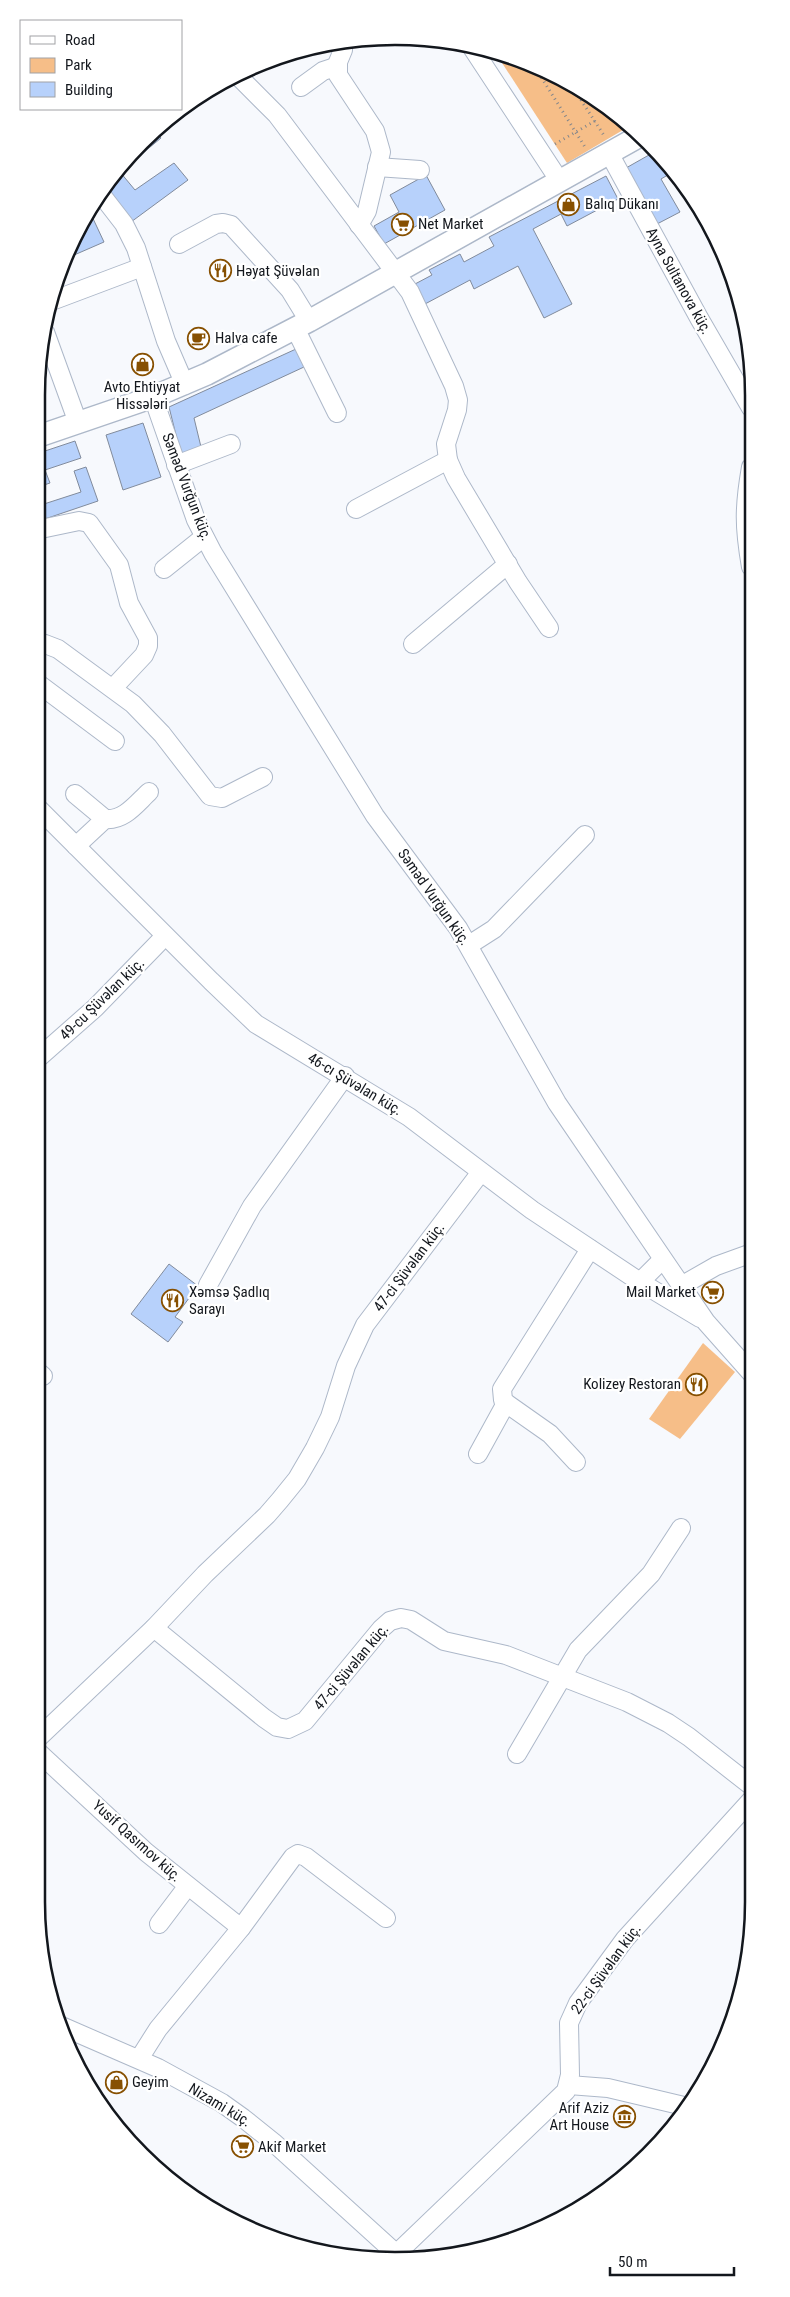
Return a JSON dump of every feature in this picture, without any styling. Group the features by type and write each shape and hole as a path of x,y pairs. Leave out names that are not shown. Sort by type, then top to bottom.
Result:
{"main road":[{"path":"45,434 185,385 302,325 559,180 608,146 633,139"}],"street":[{"path":"343,49 338,66 340,80 375,131 381,152 367,211 359,225"},
{"path":"477,55 559,180"},
{"path":"301,87 322,71 338,66"},
{"path":"242,80 277,115 396,272 420,309 454,386 458,400 457,410 446,444 448,460 456,478 549,628"},
{"name":"Ayna Sultanova küç.","path":"608,146 699,318 745,398"},
{"path":"377,168 420,170"},
{"path":"105,200 131,238 166,341 185,385"},
{"path":"179,244 216,224 222,222 231,225 290,290 337,413"},
{"path":"59,298 142,267"},
{"path":"49,345 78,423"},
{"name":"Səməd Vurğun küç.","path":"153,397 176,465 204,537 375,816 450,916 469,945 556,1103 706,1322 745,1366"},
{"path":"176,465 231,444"},
{"path":"356,509 448,460"},
{"path":"745,501 745,522"},
{"path":"45,528 79,521 89,523 119,565 125,595 145,629 148,646 144,654 114,688"},
{"path":"164,569 204,537"},
{"path":"413,644 508,564"},
{"path":"45,644 58,649 114,688 148,718 210,796 222,798 263,777"},
{"path":"45,689 115,741"},
{"path":"75,794 105,820 114,820 122,817 149,792"},
{"name":"46-cı Şüvəlan küç.","path":"45,815 165,936 256,1024 345,1076 426,1129 532,1210 640,1282 706,1322"},
{"path":"76,846 105,820"},
{"path":"469,945 494,929 585,835"},
{"name":"49-cu Şüvəlan küç.","path":"45,1052 95,1008 165,936"},
{"path":"208,1285 252,1206 345,1076"},
{"name":"47-ci Şüvəlan küç.","path":"45,1731 154,1628 228,1550 267,1516 297,1479 330,1417 346,1366 365,1325 481,1172"},
{"path":"576,1462 550,1434 506,1403 503,1400 502,1389 590,1249"},
{"path":"681,1286 716,1266 745,1256"},
{"path":"640,1282 662,1260"},
{"path":"478,1454 506,1403"},
{"path":"518,1754 578,1650 651,1574 681,1528"},
{"name":"47-ci Şüvəlan küç.","path":"154,1628 264,1718 277,1727 288,1729 305,1721 390,1621 401,1618 411,1620 444,1641 506,1655 627,1702 668,1723 722,1761 745,1780"},
{"name":"Yusif Qasımov küç.","path":"45,1758 146,1852 187,1887 241,1928"},
{"name":"22-ci Şüvəlan küç.","path":"569,2084 569,2023 578,2003 625,1938 745,1807"},
{"path":"139,2059 158,2029 241,1928 293,1857 298,1854 306,1857 386,1918"},
{"path":"159,1924 187,1887"},
{"name":"Nizami küç.","path":"70,2029 139,2059 222,2104 257,2128 390,2252"},
{"path":"401,2252 512,2140 561,2097 569,2084 608,2088 680,2105"}],"path":[{"path":"541,77 588,151"},
{"path":"580,98 608,146"},
{"path":"555,144 595,121"}],"green space":[{"path":"501,62 550,81 570,92 608,117 623,130 567,163"},
{"path":"703,1343 735,1372 680,1439 649,1419"}],"building":[{"path":"160,136 161,138 143,153"},
{"path":"649,155 667,175 661,179 680,212 657,224 626,168"},
{"path":"174,163 188,180 131,222 109,194 117,182 123,175 135,190"},
{"path":"426,175 445,210 384,244 374,226 399,212 390,195"},
{"path":"606,176 618,199 567,226 561,214 533,229 572,304 544,318 518,266 474,289 470,280 425,304 415,284 432,275 429,270 460,254 464,262 494,246 489,237"},
{"path":"93,218 104,242 75,255"},
{"path":"296,349 304,367 194,418 201,447 181,455 169,407"},
{"path":"143,423 161,477 123,490 106,435"},
{"path":"75,441 81,458 45,470 45,451"},
{"path":"86,467 98,501 45,519 45,504 81,492 74,471"},
{"path":"45,470 50,483 45,485"},
{"path":"169,1264 198,1286 175,1317 183,1322 168,1342 131,1314"}],"place":[{"name":"Balıq Dükanı","path":"569,204"},
{"name":"Net Market","path":"402,224"},
{"name":"Həyat Şüvəlan","path":"220,271"},
{"name":"Halva cafe","path":"199,338"},
{"name":"Avto Ehtiyyat Hissələri","path":"142,364"},
{"name":"Mail Market","path":"712,1292"},
{"name":"Xəmsə Şadlıq Sarayı","path":"173,1301"},
{"name":"Kolizey Restoran","path":"697,1384"},
{"name":"Geyim","path":"116,2082"},
{"name":"Arif Aziz Art House","path":"625,2117"},
{"name":"Akif Market","path":"242,2147"}]}
